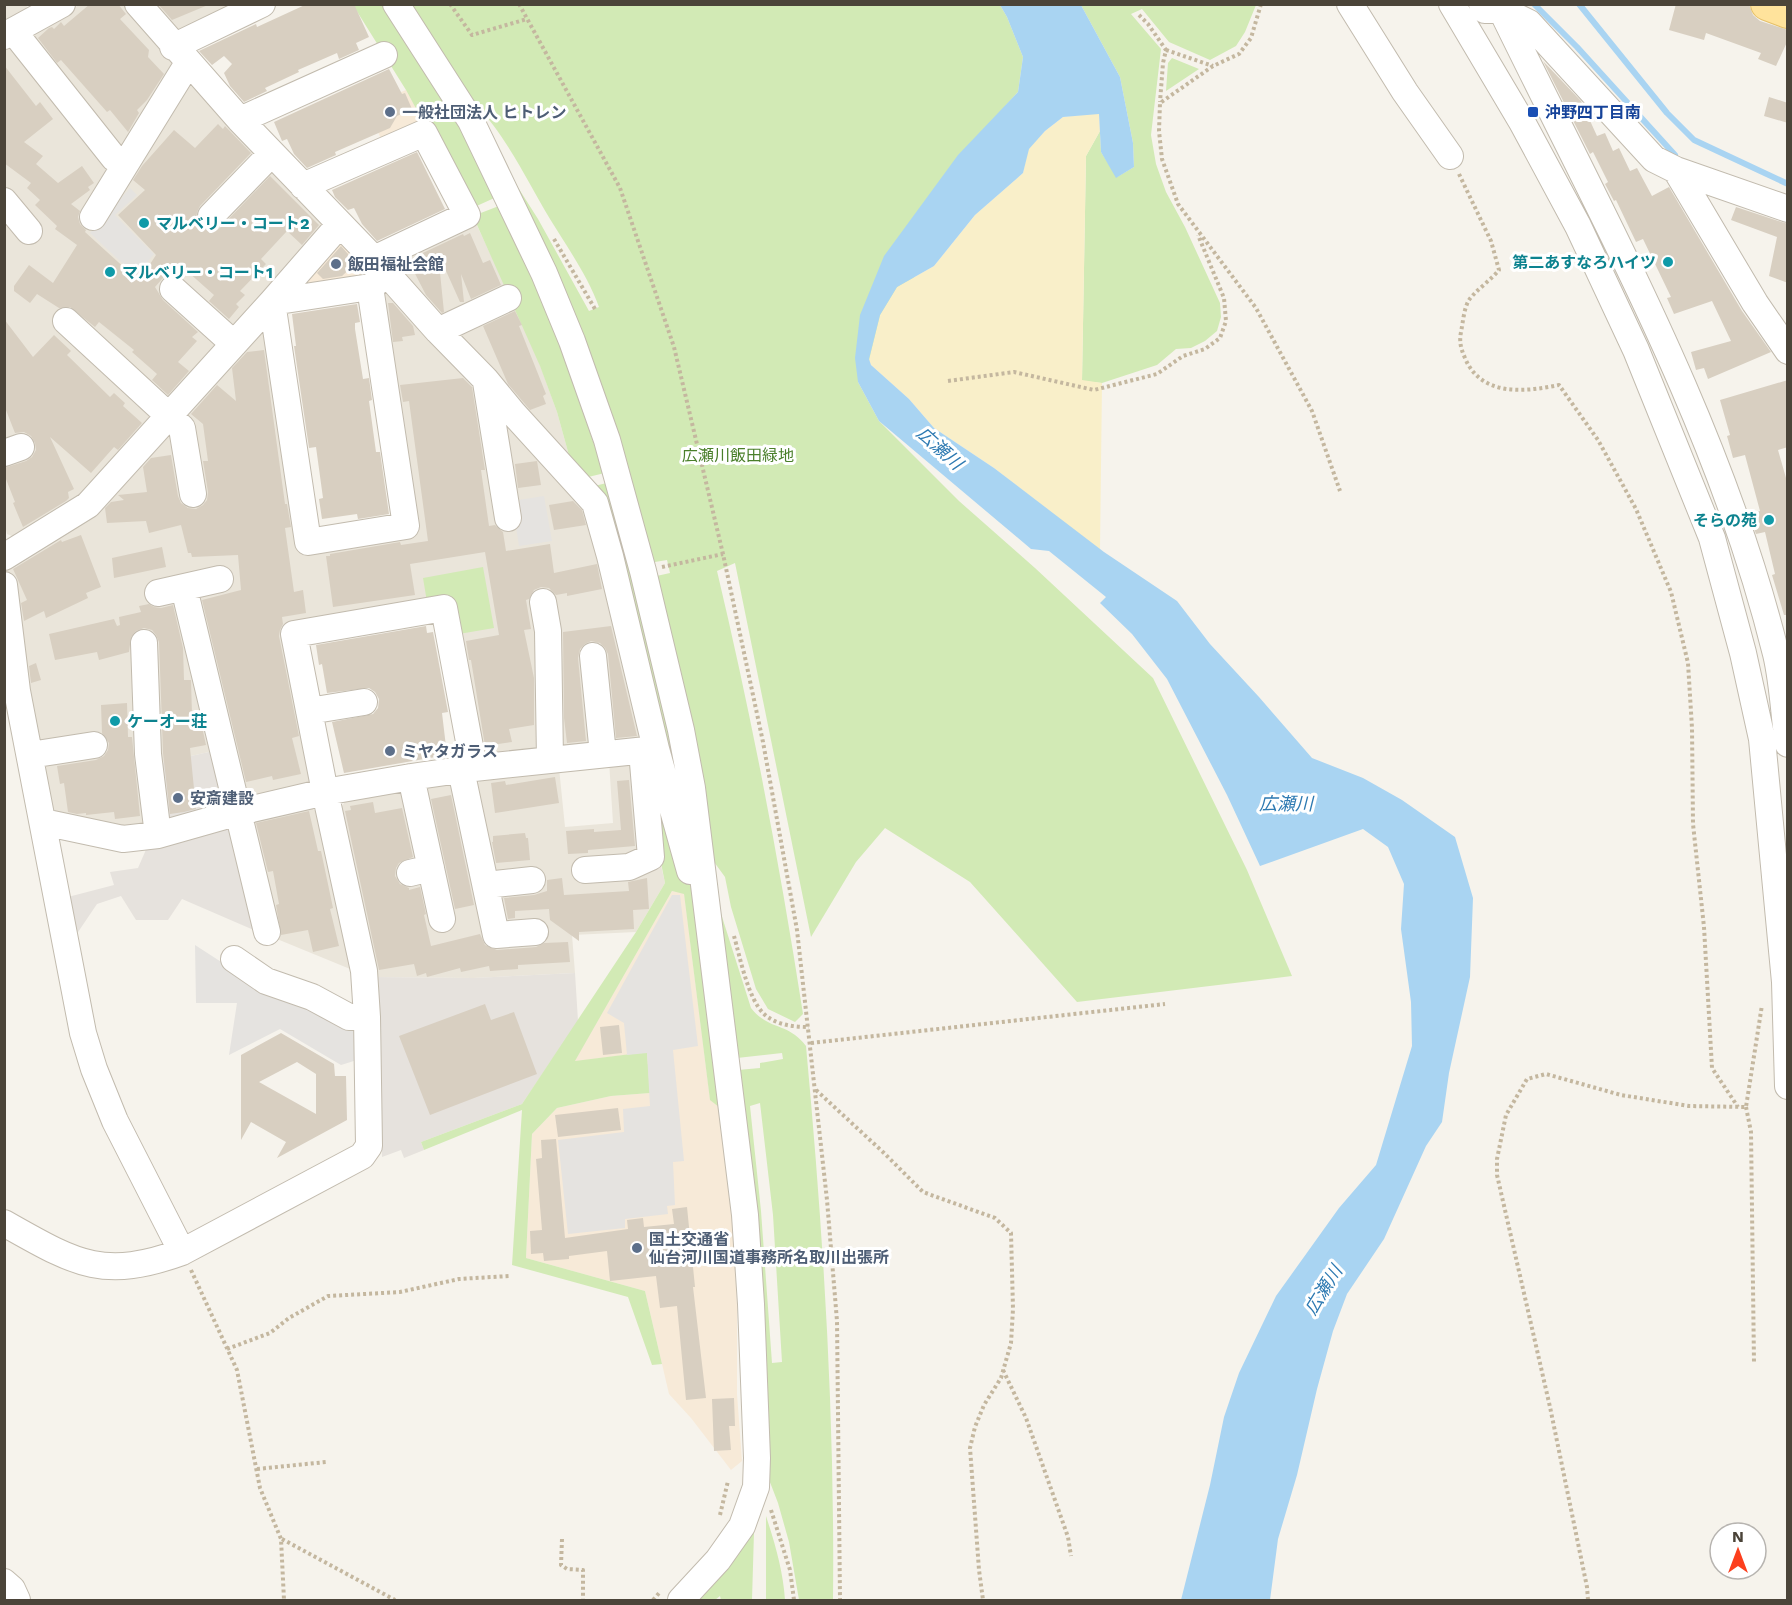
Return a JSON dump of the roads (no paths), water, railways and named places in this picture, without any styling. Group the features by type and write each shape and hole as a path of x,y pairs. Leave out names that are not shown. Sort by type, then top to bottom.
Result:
{"main road":[{"path":"1767,4 1788,12"}],"street":[{"path":"138,4 240,120 340,224 378,273 485,379 595,503 610,556 649,750 693,882 704,885"},
{"path":"93,217 181,55 262,4"},
{"path":"396,4 471,121 544,273 572,341 607,440 652,605 692,788 745,1215 751,1304 757,1473 756,1487 742,1526 718,1560 672,1594"},
{"path":"1350,4 1450,156"},
{"path":"1452,4 1522,122 1578,226 1636,350 1712,538 1743,653 1762,739 1780,846 1788,1086"},
{"path":"48,8 9,34 114,158"},
{"path":"1489,8 1522,122"},
{"path":"1489,8 1529,23 1654,159 1676,170 1788,209"},
{"path":"1489,8 1634,278 1713,455 1738,527 1776,656 1788,744"},
{"path":"240,120 384,55"},
{"path":"272,302 378,273 467,214 424,132 303,186"},
{"path":"211,216 272,153"},
{"path":"1676,170 1755,303 1788,351"},
{"path":"4,201 29,231"},
{"path":"4,557 88,506 340,224"},
{"path":"272,302 308,542 406,526 378,273"},
{"path":"173,289 234,344"},
{"path":"438,331 508,298"},
{"path":"66,321 182,428 193,494"},
{"path":"485,379 508,518"},
{"path":"158,593 220,579"},
{"path":"4,585 17,691 83,1033 94,1069 115,1121 182,1252"},
{"path":"184,588 267,932"},
{"path":"543,602 548,631 550,760"},
{"path":"4,1223 64,1256 93,1266 128,1267 153,1262 182,1252 362,1156 369,1146 364,971 294,634 444,608 486,885 496,935 535,932"},
{"path":"144,643 148,754 158,835"},
{"path":"593,656 603,754"},
{"path":"309,711 364,702"},
{"path":"30,755 94,745"},
{"path":"43,822 123,839 158,835 239,812 325,792 411,777 649,750"},
{"path":"585,870 628,867 651,856 649,750"},
{"path":"411,777 421,870 442,918"},
{"path":"486,885 532,880"},
{"path":"234,959 266,981 312,997 349,1017 367,1017"},
{"path":"4,1582 12,1589 17,1600"}],"water":[{"name":"広瀬川","path":"1000,5 1081,5 1120,77 1133,143 1134,167 1116,178 1101,152 1099,114 1063,117 1045,131 1029,149 1023,173 975,215 934,266 897,287 880,315 869,359 871,365 909,399 934,428 994,468 1104,552 1177,601 1210,644 1312,758 1363,778 1402,800 1455,837 1473,898 1470,977 1449,1073 1442,1122 1426,1146 1384,1239 1347,1294 1333,1331 1297,1475 1278,1539 1270,1600 1181,1600 1210,1485 1224,1417 1239,1373 1276,1296 1339,1208 1376,1165 1412,1046 1411,1002 1401,929 1404,884 1388,847 1363,829 1260,866 1227,795 1167,679 1132,634 1100,603 1106,597 1049,551 1031,549 879,421 858,382 855,358 860,315 884,256 958,155 1018,92 1023,57"}],"waterway":[{"path":"1534,4 1577,47 1675,155"},
{"path":"1579,4 1667,113 1694,140 1788,184"}],"place":[{"name":"一般社団法人 ヒトレン","path":"390,112"},
{"name":"沖野四丁目南","path":"1533,112"},
{"name":"マルベリー・コート2","path":"144,223"},
{"name":"第二あすなろハイツ","path":"1668,262"},
{"name":"飯田福祉会館","path":"336,264"},
{"name":"マルベリー・コート1","path":"110,272"},
{"name":"そらの苑","path":"1769,520"},
{"name":"ケーオー荘","path":"115,721"},
{"name":"ミヤタガラス","path":"390,751"},
{"name":"安斎建設","path":"178,798"},
{"name":"国土交通省 仙台河川国道事務所名取川出張所","path":"637,1248"}],"park label":[{"name":"広瀬川飯田緑地","path":"738,455"}]}
